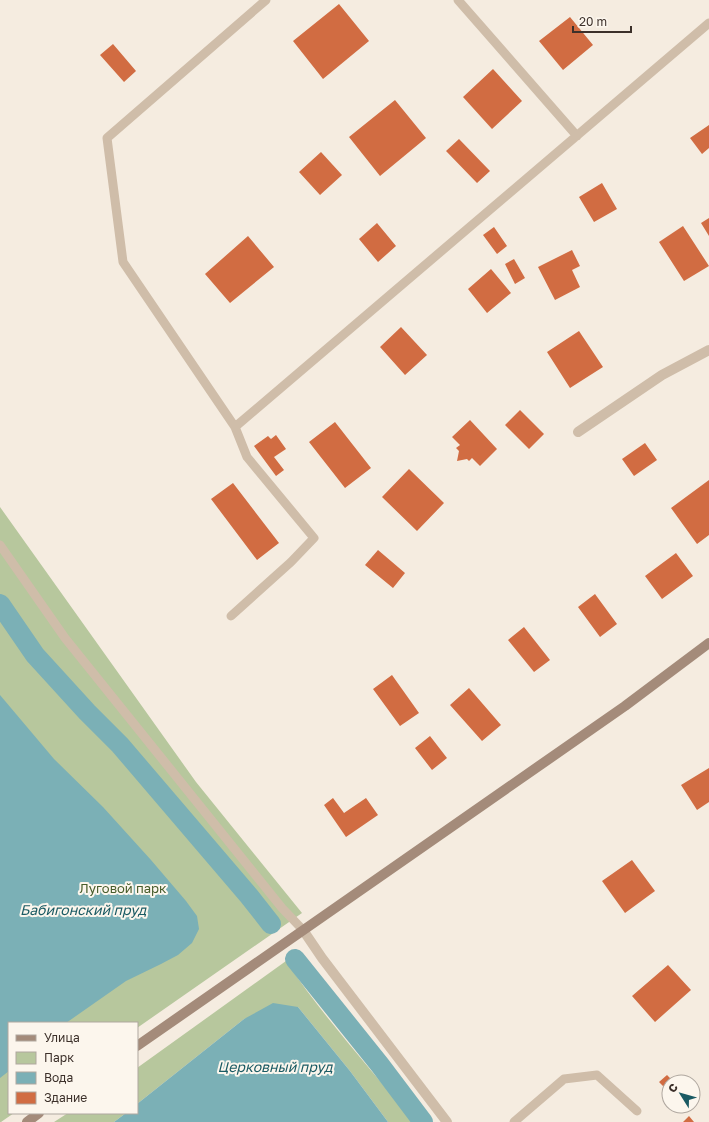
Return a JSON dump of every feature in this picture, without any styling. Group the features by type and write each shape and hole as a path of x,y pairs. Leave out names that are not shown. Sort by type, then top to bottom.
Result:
{"street":[{"path":"578,432 662,375 709,350"},
{"path":"138,1045 625,706 709,643"},
{"path":"303,930 322,958 447,1122"},
{"path":"26,1122 38,1114"}],"lane":[{"path":"231,616 291,562 314,538 247,457 235,427 123,262 107,138 266,0"},
{"path":"458,0 577,136"},
{"path":"235,427 709,23"},
{"path":"0,545 65,638 277,902 303,930"},
{"path":"514,1122 564,1079 597,1075 637,1111"}],"green space":[{"name":"Луговой парк","path":"0,507 196,782 302,913 138,1027 138,1022 8,1022 8,1114 13,1114 0,1122"},
{"path":"286,961 316,1003 414,1122 388,1122 350,1071 298,1007 244,1019 138,1103 138,1067"},
{"path":"66,1114 125,1114 114,1122 54,1122"}],"water":[{"name":"Бабигонский пруд","path":"0,695 54,759 103,807 186,901 197,916 199,929 192,943 178,955 126,981 67,1022 8,1022 8,1072 0,1078"},
{"name":"Церковный пруд","path":"273,1003 298,1007 350,1071 388,1122 114,1122 125,1114 138,1114 138,1103 244,1019"}],"building":[{"path":"339,4 369,41 323,79 293,41"},
{"path":"570,17 593,45 563,70 539,41"},
{"path":"113,44 136,71 124,82 100,55"},
{"path":"493,69 522,101 492,129 463,97"},
{"path":"395,100 426,138 380,176 349,137"},
{"path":"709,125 709,148 702,154 690,138"},
{"path":"459,139 490,171 477,183 446,151"},
{"path":"321,152 342,175 320,195 299,172"},
{"path":"602,183 617,209 594,222 579,197"},
{"path":"709,218 709,236 701,223"},
{"path":"377,223 396,246 378,262 359,239"},
{"path":"683,226 709,266 684,281 659,242"},
{"path":"494,227 507,246 497,254 483,235"},
{"path":"248,236 274,267 230,303 205,274"},
{"path":"572,250 580,266 572,270 580,287 555,300 538,267"},
{"path":"514,259 525,278 515,284 505,264"},
{"path":"491,269 511,293 487,313 468,289"},
{"path":"401,327 427,355 405,375 380,347"},
{"path":"579,331 603,367 570,388 547,352"},
{"path":"520,410 544,434 529,449 505,425"},
{"path":"470,420 497,449 480,466 472,458 469,461 467,459 457,461 459,451 456,448 460,445 452,437"},
{"path":"335,422 371,468 345,488 309,442"},
{"path":"276,435 286,449 274,457 284,470 276,476 254,446 268,436 271,439"},
{"path":"645,443 657,460 634,476 622,459"},
{"path":"409,469 444,503 417,531 382,497"},
{"path":"709,480 709,535 697,544 671,508"},
{"path":"233,483 279,543 257,560 211,499"},
{"path":"378,550 405,573 393,588 365,565"},
{"path":"676,553 693,576 662,599 645,576"},
{"path":"595,594 617,624 600,637 578,607"},
{"path":"524,627 550,660 534,672 508,640"},
{"path":"392,675 419,713 400,726 373,689"},
{"path":"469,688 501,725 482,741 450,705"},
{"path":"430,736 447,758 432,770 415,748"},
{"path":"709,768 709,802 697,810 681,785"},
{"path":"333,798 344,813 366,798 378,815 346,837 324,805"},
{"path":"632,860 655,891 625,913 602,881"},
{"path":"668,965 691,990 655,1022 632,996"},
{"path":"689,1116 694,1122 683,1122"}],"waterway":[{"path":"0,604 35,655 87,712 120,745 249,896 271,924"},
{"path":"295,959 380,1065 423,1122"}]}
